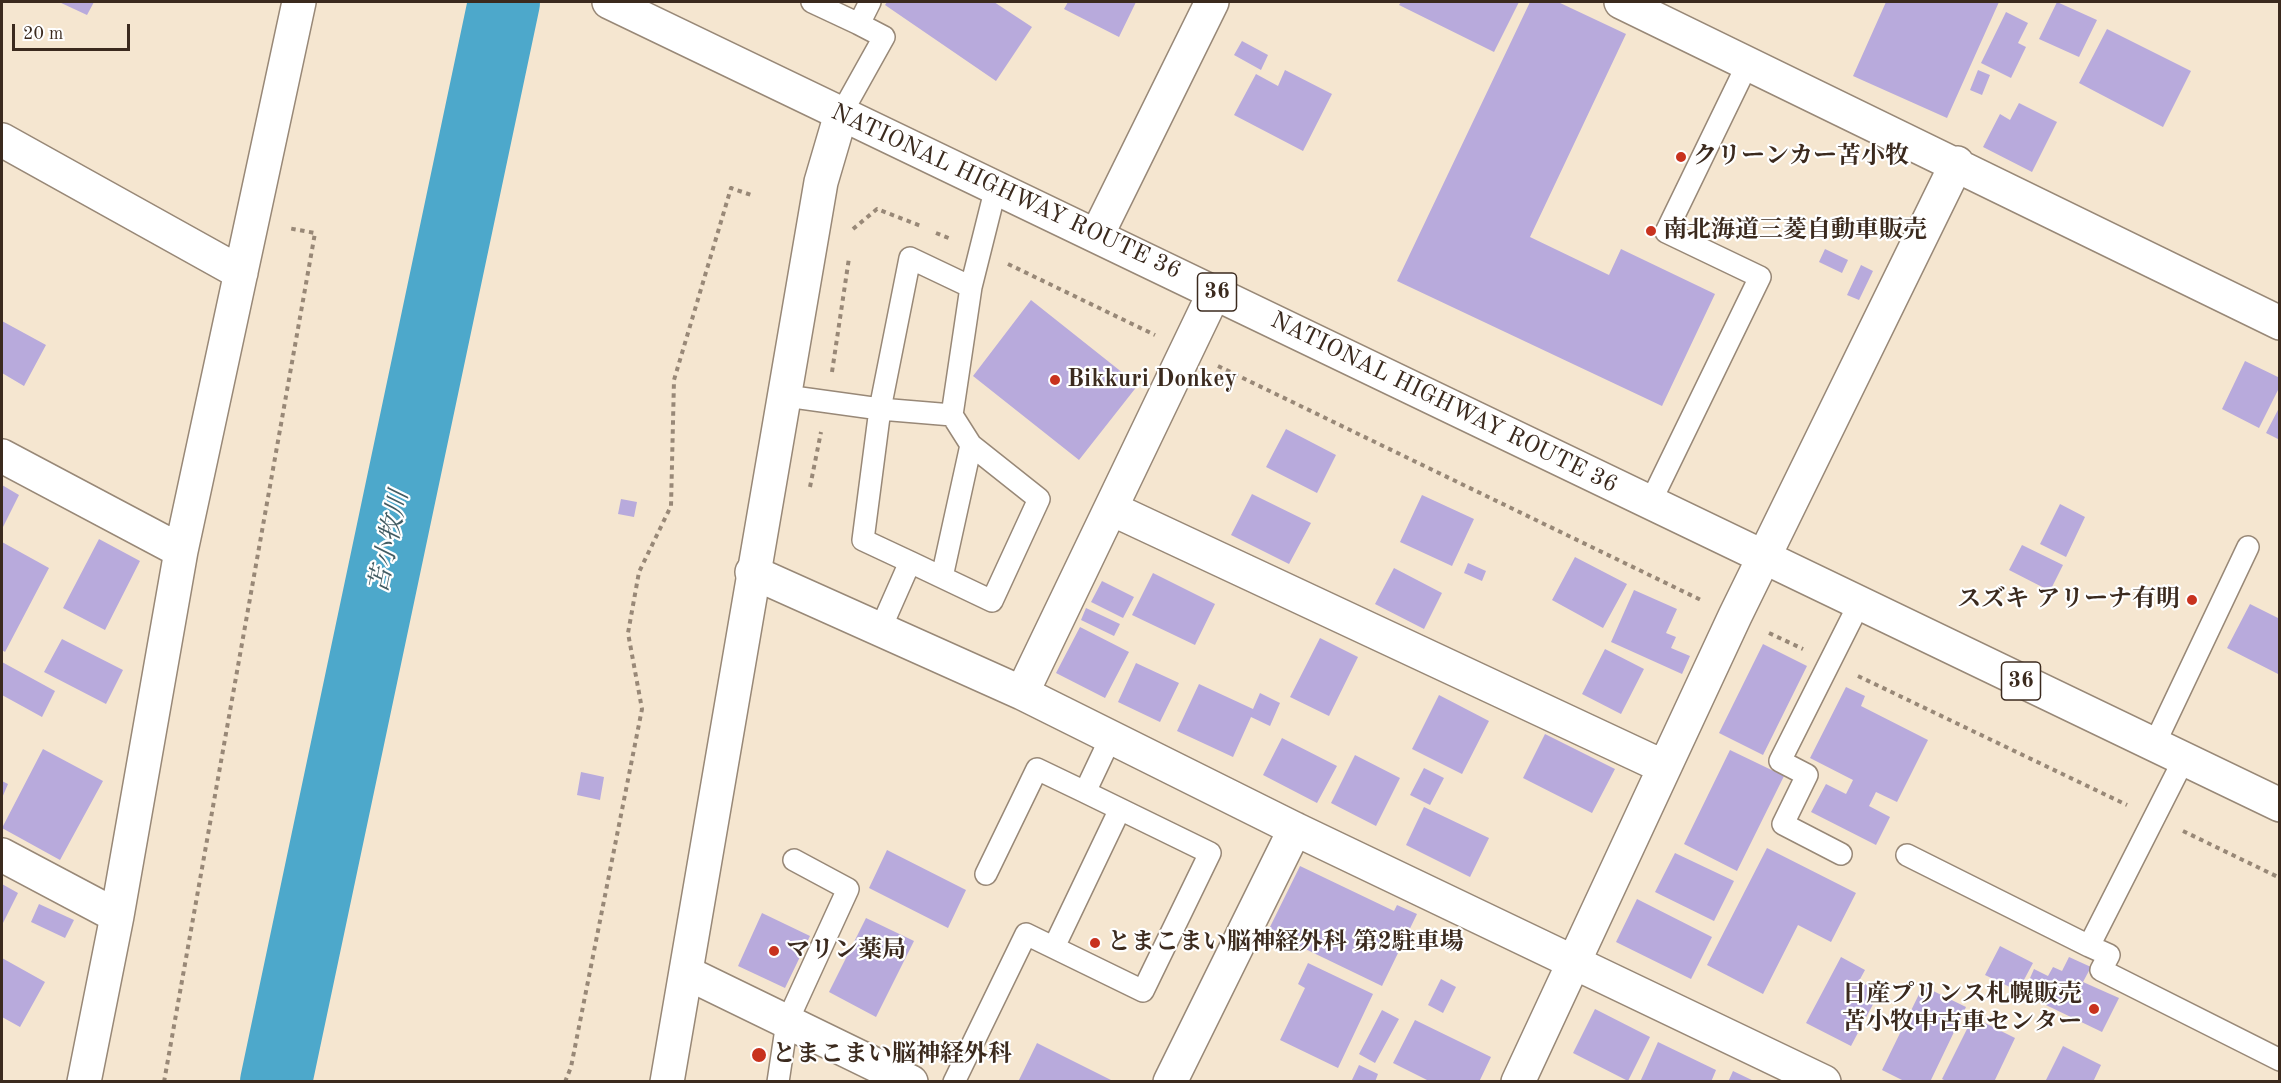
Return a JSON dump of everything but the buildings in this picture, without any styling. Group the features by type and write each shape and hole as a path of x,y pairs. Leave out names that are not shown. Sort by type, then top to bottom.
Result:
{"main road":[{"path":"84,1082 117,916 182,551 299,2"},
{"name":"NATIONAL HIGHWAY ROUTE 36","path":"609,2 1215,291 1859,604 2280,805"},
{"path":"1097,235 1212,2"},
{"path":"1621,2 1957,163 2280,323"},
{"path":"667,1082 821,182 841,114"},
{"path":"2,140 241,273"},
{"path":"1518,1082 1764,557 1957,163"},
{"path":"1022,693 1215,291"},
{"path":"2,456 182,551"},
{"path":"1112,509 1665,766"},
{"path":"753,572 1022,693 1295,829 1824,1082"},
{"path":"1170,1082 1295,829"},
{"path":"2,855 117,916"},
{"path":"687,973 911,1082"}],"lane":[{"path":"813,2 884,37 841,114"},
{"path":"859,24 870,2"},
{"path":"1650,503 1760,277 1666,232 1748,63"},
{"path":"971,287 910,258 880,409 863,540 992,601 1039,499 971,445 952,415 971,287 996,187"},
{"path":"786,396 880,409 952,415"},
{"path":"942,577 971,445"},
{"path":"2154,745 2248,548"},
{"path":"880,630 910,562"},
{"path":"1841,854 1783,824 1808,775 1780,761 1859,604"},
{"path":"1085,792 1111,737"},
{"path":"2089,946 2184,759"},
{"path":"954,1082 1026,934 1143,991 1210,853 1037,769 986,874"},
{"path":"1054,947 1120,810"},
{"path":"1906,855 2109,955 2101,970 2280,1060"},
{"path":"778,1082 787,1022 848,889 794,860"}],"path":[{"path":"565,1082 573,1056 642,709 628,633 639,573 670,506 674,380 731,188 754,196"},
{"path":"164,1082 315,233"}],"waterway":[{"name":"苫小牧川","path":"276,1082 504,2"}],"place":[{"name":"クリーンカー苫小牧","path":"1681,157"},
{"name":"南北海道三菱自動車販売","path":"1651,231"},
{"name":"Bikkuri Donkey","path":"1055,380"},
{"name":"スズキ アリーナ有明","path":"2192,600"},
{"name":"とまこまい脳神経外科 第2駐車場","path":"1095,943"},
{"name":"マリン薬局","path":"774,951"},
{"name":"日産プリンス札幌販売 苫小牧中古車センター","path":"2094,1009"},
{"name":"とまこまい脳神経外科","path":"759,1055"}]}
